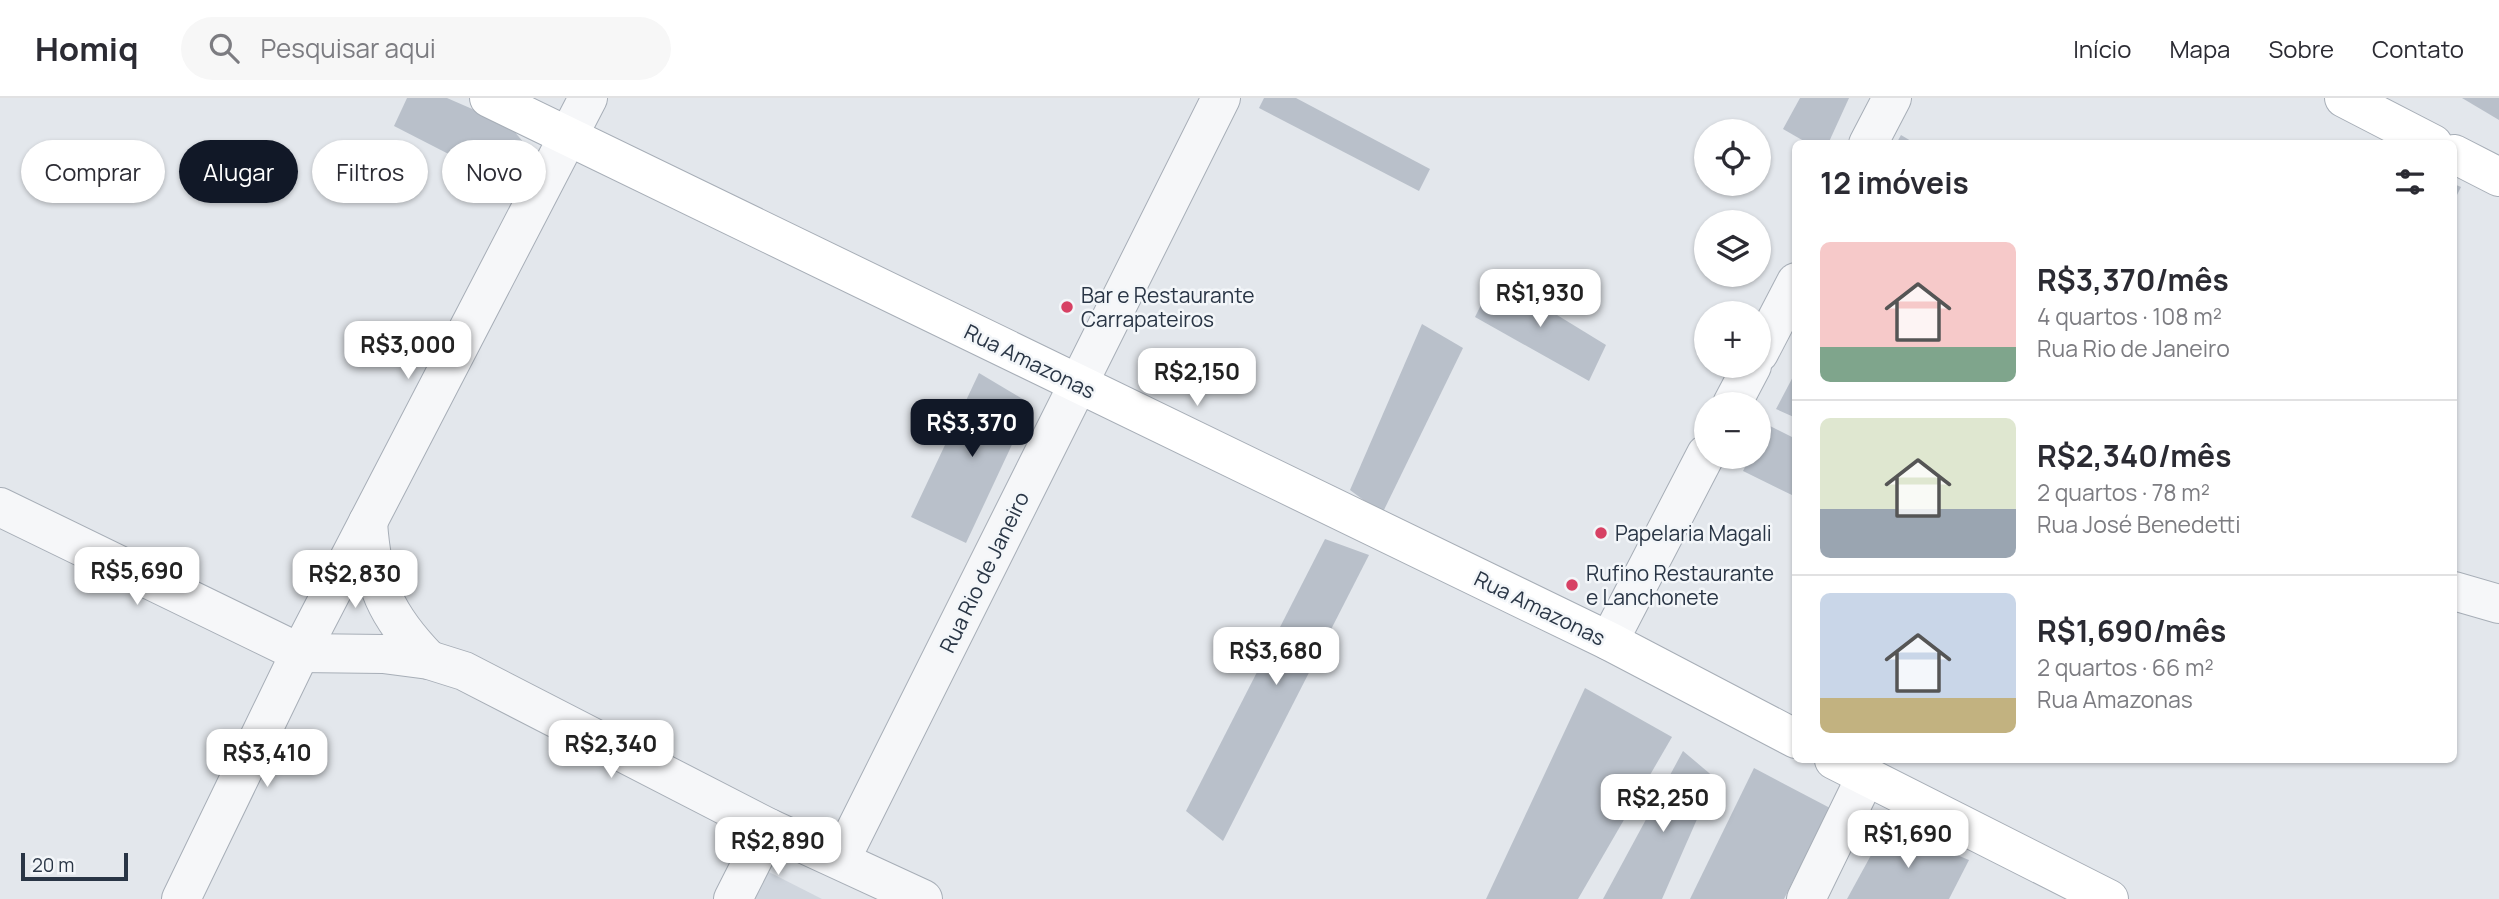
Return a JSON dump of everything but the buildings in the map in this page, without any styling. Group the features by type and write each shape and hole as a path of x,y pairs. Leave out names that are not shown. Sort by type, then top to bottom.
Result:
{"main road":[{"name":"Rua Amazonas","path":"489,98 1609,642 1792,737"},
{"path":"2344,98 2425,140"},
{"path":"2457,156 2499,177"},
{"path":"1850,768 2109,899"}],"street":[{"path":"181,899 300,653 588,98"},
{"name":"Rua Rio de Janeiro","path":"841,859 1076,383 1221,98"},
{"path":"1870,140 1892,98"},
{"path":"1771,330 1792,290"},
{"path":"1609,642 1698,469"},
{"path":"0,507 300,653 383,654 429,660 464,671 769,828 923,899"},
{"path":"368,522 370,561 382,599 402,632 429,660"},
{"path":"2457,593 2499,604"},
{"path":"1806,899 1850,768"},
{"path":"733,899 769,828"}],"shaded area":[{"path":"763,869 822,899 748,899"}],"place":[{"name":"Bar e Restaurante Carrapateiros","path":"1067,307"},
{"name":"Papelaria Magali","path":"1601,533"},
{"name":"Rufino Restaurante e Lanchonete","path":"1572,585"}]}
